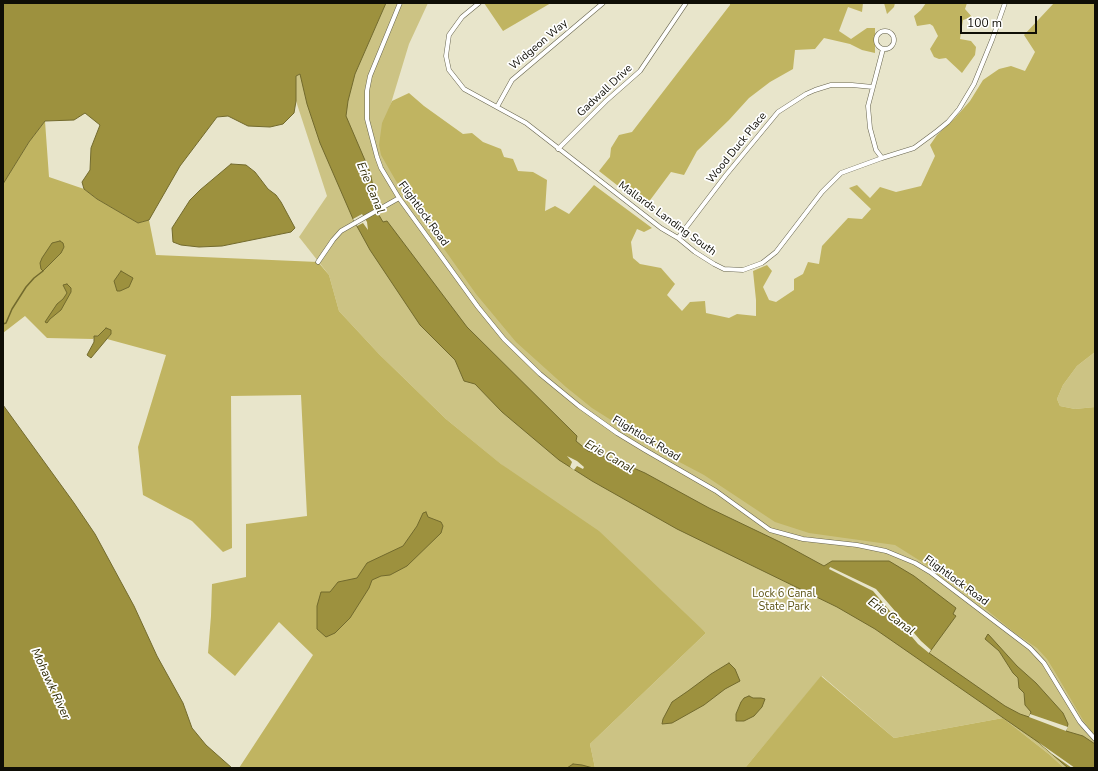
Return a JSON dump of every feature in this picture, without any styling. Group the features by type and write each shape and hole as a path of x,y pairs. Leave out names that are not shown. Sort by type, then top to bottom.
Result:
{"street":[{"name":"Flightlock Road","path":"400,3 370,76 367,91 367,120 377,157 381,168 399,198 478,307 504,339 540,374 579,406 617,433 716,491 770,530 803,539 857,545 886,551 916,563 930,572 1030,648 1044,663 1080,722 1095,739"},
{"name":"Mallards Landing South","path":"479,3 462,17 449,35 446,56 449,70 464,89 526,123 661,228 678,238 694,252 724,269 743,270 755,267 776,252 835,177 848,169 914,148 937,131 959,109 979,72 1005,3"},
{"name":"Widgeon Way","path":"497,107 512,80 603,3"},
{"name":"Gadwall Drive","path":"558,149 606,101 640,71 686,3"},
{"path":"882,32 888,32 893,36 894,42 892,47 883,49 877,44 877,38 882,32"},
{"path":"882,158 876,150 870,128 868,106 883,49"},
{"name":"Wood Duck Place","path":"678,238 726,175 778,112 815,90 831,86 852,85 873,87"},
{"path":"318,262 332,240 341,231 399,198"}],"green space":[{"name":"Lock 6 Canal State Park","path":"386,3 428,3 409,44 382,133 880,529 1095,612 1095,768 1064,768 1003,718 894,738 822,676 745,768 595,768 590,744 706,633 446,419 379,354 339,311 329,275 299,237 327,196 296,101 296,76 300,74 355,73"},
{"path":"1095,352 1095,407 1075,409 1060,406 1057,399 1063,385 1077,366"}],"shaded area":[{"path":"484,3 551,3 503,31"},
{"path":"730,3 863,3 862,12 848,7 839,31 851,39 867,28 875,28 875,53 862,50 850,44 824,38 815,49 795,50 793,69 770,82 749,98 697,151 684,175 671,172 645,207 599,171 610,157 611,148 619,135 632,132 730,5"},
{"path":"884,3 895,3 894,7 887,14"},
{"path":"926,3 967,3 965,9 972,17 963,20 960,39 971,41 976,47 975,55 962,73 946,58 939,59 934,57 930,49 938,36 933,26 930,24 917,26 914,16"},
{"path":"1054,3 1095,3 1095,352 1077,366 1063,385 1057,399 1060,406 1075,409 1095,407 1095,734 1083,720 1047,659 1037,648 1015,633 949,579 895,545 809,533 775,522 704,475 668,456 592,408 566,387 516,342 476,294 396,181 381,155 379,145 382,123 392,101 409,93 424,106 463,134 472,133 483,142 501,149 504,157 513,159 518,171 533,172 547,180 545,211 555,206 569,214 594,185 652,228 644,232 637,229 631,242 633,258 640,264 661,268 675,284 667,295 682,311 690,302 705,301 706,313 729,318 737,314 756,316 753,271 767,265 772,271 763,287 769,300 776,302 794,290 794,279 803,274 808,262 819,264 822,246 848,218 862,219 871,209 849,188 857,185 870,198 880,187 896,192 921,186 935,156 930,145 937,135 970,101 983,80 999,69 1011,66 1025,71 1035,52 1024,35"},
{"path":"45,121 49,177 84,189 97,199 138,223 149,220 156,255 318,262 329,275 339,311 379,354 446,419 501,464 599,531 706,633 590,744 595,768 239,768 313,655 279,622 235,676 208,653 212,584 246,577 246,524 307,516 301,395 231,396 232,548 223,552 192,521 143,495 138,447 166,355 107,339 111,334 95,336 93,339 47,338 25,316 3,333 3,184 29,142"},
{"path":"821,676 894,738 1003,718 1064,768 745,768"}],"water":[{"name":"Erie Canal","path":"3,3 386,3 355,74 346,116 370,172 375,196 373,205 383,222 387,221 467,327 577,436 576,441 588,451 615,460 645,473 709,508 780,542 824,566 832,561 889,561 914,576 956,608 953,614 956,616 929,653 1005,706 1029,717 1031,712 1025,705 1024,693 1019,688 1018,678 1013,673 999,651 985,639 988,634 1063,713 1068,724 1066,731 1083,736 1095,744 1095,768 1068,768 1038,742 875,629 837,607 677,529 592,481 559,460 502,412 475,384 464,381 455,360 420,325 370,250 353,219 320,143 307,104 300,74 296,76 296,101 294,113 283,124 270,127 248,126 228,116 217,117 180,166 149,220 138,223 97,199 84,189 82,182 90,170 91,148 100,125 85,113 74,120 45,121 29,142 3,184"},
{"path":"231,164 246,165 255,172 268,189 276,195 281,202 295,228 291,232 222,246 199,247 181,245 173,242 172,228 190,200"},
{"path":"60,241 63,243 64,247 61,253 43,271 40,263 42,258 52,243"},
{"path":"121,271 133,278 129,287 117,291 114,281"},
{"path":"67,284 71,288 71,292 61,310 47,323 45,322 57,304 67,293 63,285"},
{"path":"106,328 111,330 111,334 91,358 87,355 94,342 94,336 98,336"},
{"name":"Mohawk River","path":"3,405 95,534 134,606 157,656 183,703 192,728 206,745 232,768 3,768"},
{"path":"426,512 428,517 441,522 443,526 441,533 407,566 390,575 381,576 372,580 369,588 350,618 335,633 326,637 317,629 317,606 321,592 330,592 338,582 357,578 367,563 403,546 417,526 423,513"},
{"path":"729,663 735,669 740,681 725,689 704,705 672,723 662,724 672,702"},
{"path":"749,696 753,698 765,699 762,707 754,716 744,721 736,721 736,714 741,702 744,698"},
{"path":"573,764 582,765 593,768 567,768"}],"pier":[{"path":"362,214 367,222 368,230 363,223 357,226 353,219"},
{"path":"567,456 577,461 584,467 583,469 577,466 574,470 570,467 572,462"},
{"path":"830,567 876,589 921,641 931,650 929,653 918,644 873,591 829,569"},
{"path":"1030,714 1068,727 1066,731 1029,717"},
{"path":"1038,742 1075,768 1072,768 1052,754"}],"waterway":[{"path":"3,324 6,323 12,309 26,287 43,271"}]}
